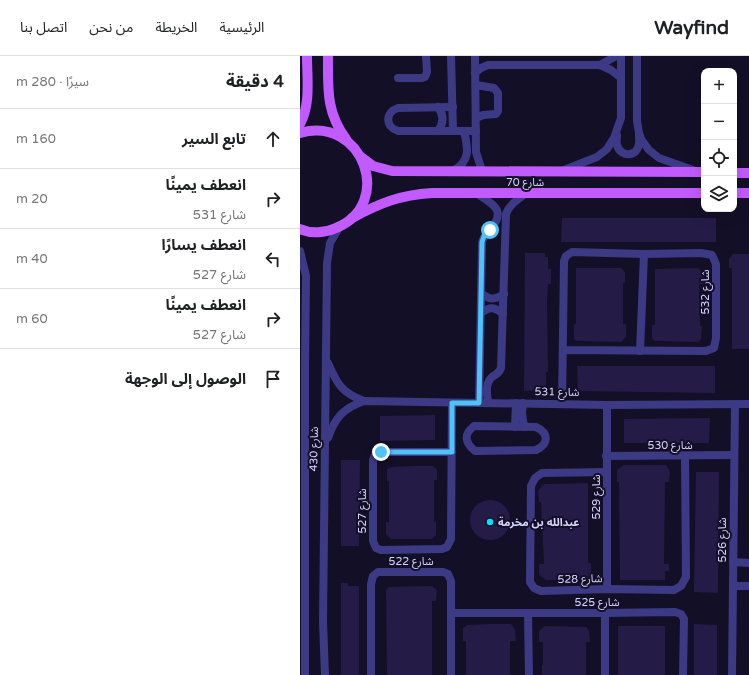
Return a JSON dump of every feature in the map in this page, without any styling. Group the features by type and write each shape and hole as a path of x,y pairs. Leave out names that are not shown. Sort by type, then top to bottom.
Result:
{"main road":[{"path":"300,124 305,114 307,56"},
{"path":"328,56 329,103 336,123 361,157 367,174 366,192 362,203 352,218"},
{"path":"300,133 315,130 324,131 336,134 348,141"},
{"name":"شارع 70","path":"361,157 373,166 392,171 701,172"},
{"path":"737,172 749,173"},
{"path":"737,193 749,193"},
{"name":"شارع 70","path":"300,229 312,232 322,232 340,226 372,207 392,199 412,194 701,194"}],"street":[{"path":"398,78 425,77 427,72 426,56"},
{"path":"451,56 453,131"},
{"path":"475,56 488,65"},
{"path":"475,56 476,152 482,171"},
{"path":"600,65 616,56"},
{"path":"621,56 621,118 617,146 621,151 627,154 633,153 638,149 640,143 637,121 637,56"},
{"path":"475,73 488,65 600,65 611,70 621,78"},
{"path":"476,85 494,88 498,93 497,113 494,115 483,115 476,118"},
{"path":"438,107 442,118 442,125 438,131"},
{"path":"453,107 395,109 390,114 388,121 392,128 398,131 476,131"},
{"path":"454,171 460,166 467,155 467,143 464,131"},
{"path":"559,171 597,157 611,144 618,132"},
{"path":"639,133 645,144 659,158 701,172"},
{"path":"476,194 494,205 498,214 497,220 484,236 482,242 479,403"},
{"path":"488,403 487,385 489,380 498,374 502,368 505,220 507,209 525,194"},
{"name":"شارع 430","path":"325,675 323,622 327,258 330,243 340,226"},
{"path":"490,230 505,238"},
{"name":"شارع 430","path":"300,251 306,276 305,675"},
{"name":"شارع 532","path":"562,403 564,262 566,256 572,252 644,254 701,253 712,255 716,264 716,338 714,348 706,352 563,350"},
{"path":"640,351 644,254"},
{"path":"482,294 489,298 496,299 504,294"},
{"path":"481,313 486,308 492,307 497,308 503,314"},
{"name":"شارع 531","path":"326,359 340,387 354,398 364,401 452,403 749,404"},
{"path":"300,377 305,365"},
{"path":"480,370 485,374 493,376"},
{"name":"شارع 531","path":"326,444 332,425 344,411 364,401"},
{"name":"شارع 527","path":"452,403 452,452 451,539 447,547 442,550 381,550 376,548 373,541 373,460 375,455 381,452 452,452"},
{"path":"515,427 520,403"},
{"path":"520,403 524,427"},
{"name":"شارع 529","path":"607,404 607,589"},
{"name":"شارع 526","path":"732,675 735,405"},
{"path":"300,422 305,430"},
{"path":"474,426 524,427 536,427 544,432 546,438 544,445 536,450 475,451 470,447 467,441 467,434 474,426"},
{"name":"شارع 530","path":"606,456 734,455"},
{"name":"شارع 528","path":"607,472 542,473 535,478 531,486 530,582 534,588 541,591 607,589 674,590 682,586 686,577 685,456"},
{"path":"733,562 749,563"},
{"name":"شارع 522","path":"371,675 371,584 373,576 378,572 443,572 448,574 451,581 452,613 451,675"},
{"path":"733,586 749,586"},
{"name":"شارع 525","path":"452,613 675,612 681,614 684,620 683,675"},
{"path":"528,613 529,675"},
{"path":"604,675 605,613"}],"building":[{"path":"562,218 716,218 716,242 561,242"},
{"path":"525,253 545,253 545,257 548,257 548,269 551,269 551,284 548,284 547,302 548,372 546,372 546,387 541,390 524,391"},
{"path":"733,254 749,254 749,349 732,349 732,268 729,268 729,259"},
{"path":"576,268 621,268 625,272 625,283 623,283 623,324 626,324 626,337 621,342 576,341 574,339 574,324 576,324"},
{"path":"698,268 704,274 704,284 699,284 700,326 702,326 701,339 698,342 655,341 652,339 652,325 655,325 655,269"},
{"path":"577,366 715,366 715,393 578,391"},
{"path":"435,415 435,440 380,441 380,416"},
{"path":"710,418 709,443 624,443 624,419"},
{"path":"341,460 360,460 359,546 341,546"},
{"path":"624,465 666,465 670,472 669,482 665,482 664,564 669,564 669,571 665,571 665,580 620,580 619,482 617,482 617,470"},
{"path":"433,466 437,470 437,480 434,480 434,522 436,522 436,535 432,539 391,539 386,534 386,522 389,522 389,481 387,481 387,469 392,467"},
{"path":"696,472 719,472 718,593 694,592"},
{"path":"588,483 588,563 591,563 591,578 589,580 546,580 539,575 539,564 544,564 541,502 539,502 538,491 544,484"},
{"name":"عبدالله بن مخرمة","path":"494,500 501,503 507,509 510,520 509,528 501,537 494,540 486,540 479,537 471,528 470,516 473,509 482,501"},
{"path":"341,583 348,583 348,586 359,586 359,675 341,675"},
{"path":"432,586 437,590 436,601 432,601 432,675 387,675 386,590 389,587"},
{"path":"511,624 515,630 516,641 510,641 510,675 466,675 466,641 463,641 463,628 467,625"},
{"path":"694,624 717,625 717,675 694,675"},
{"path":"545,626 586,627 589,631 590,642 586,642 586,675 542,675 543,642 539,642 539,631"},
{"path":"618,626 665,626 665,675 618,675"}],"place":[{"name":"عبدالله بن مخرمة","path":"490,522"}],"route":[{"path":"381,452 452,452 452,403 479,403 482,239 490,230"}]}
